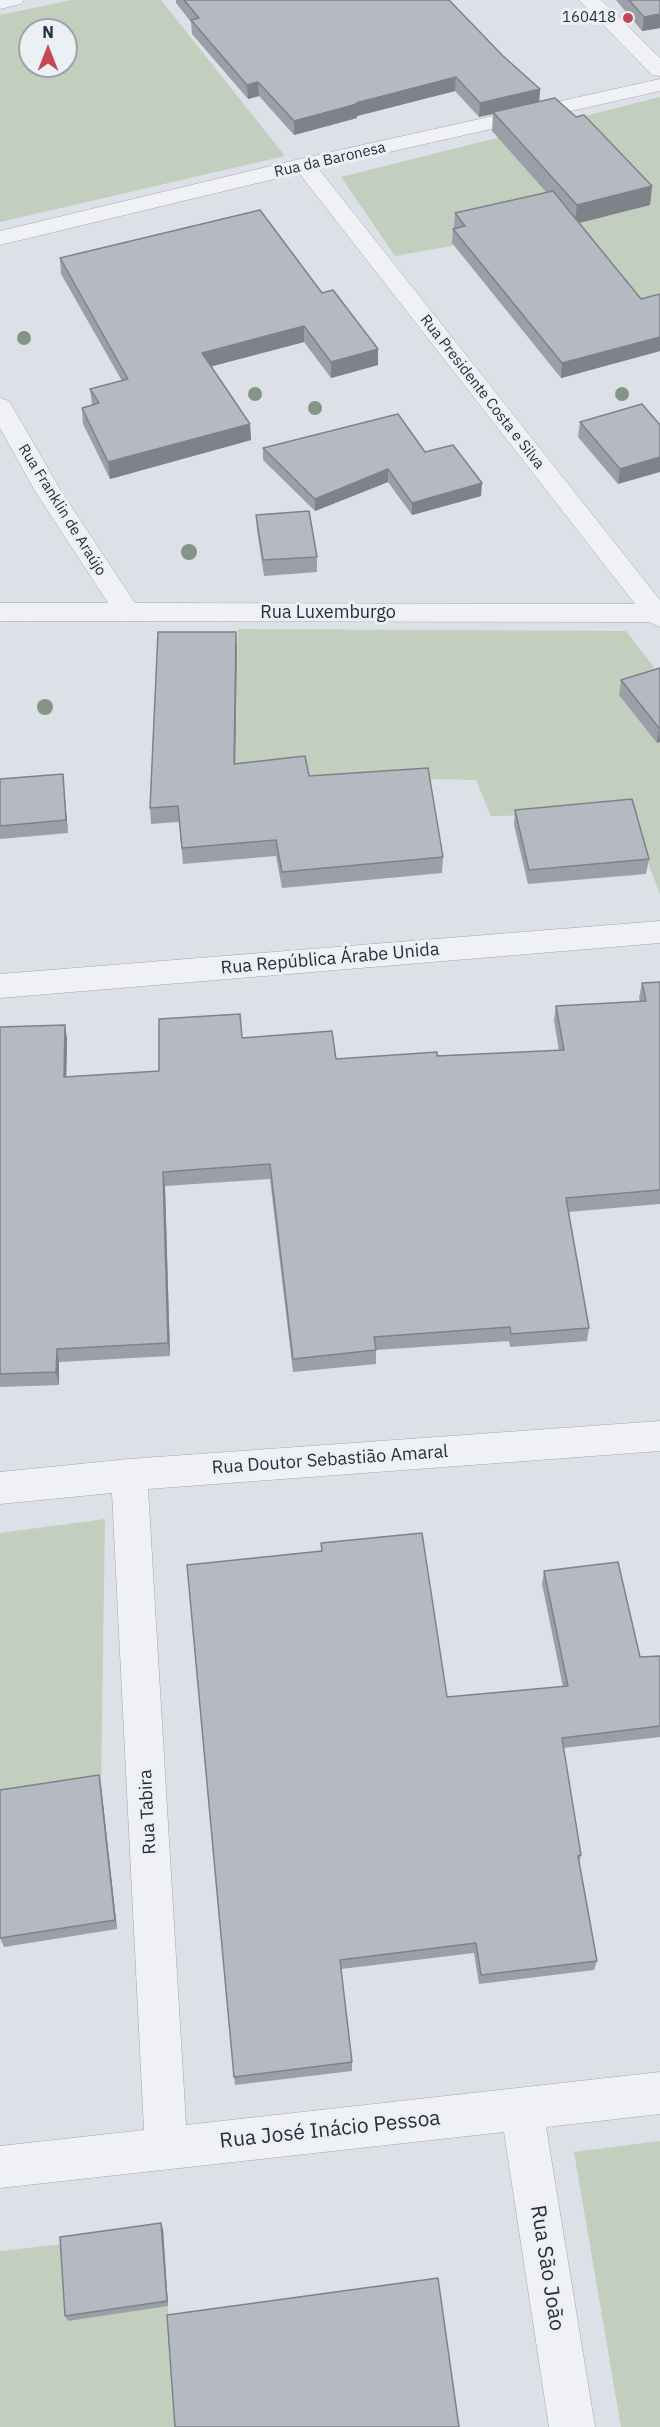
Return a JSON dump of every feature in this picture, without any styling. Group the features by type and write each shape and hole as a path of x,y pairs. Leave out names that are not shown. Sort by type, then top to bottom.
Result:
{"street":[{"path":"0,3 14,0"},
{"path":"589,0 660,70"},
{"name":"Rua da Baronesa","path":"0,238 304,165 660,86"},
{"name":"Rua Presidente Costa e Silva","path":"304,165 658,616"},
{"name":"Rua Franklin de Araújo","path":"0,406 48,491 127,612"},
{"name":"Rua Luxemburgo","path":"0,612 658,616"},
{"name":"Rua República Árabe Unida","path":"0,986 660,932"},
{"name":"Rua Doutor Sebastião Amaral","path":"0,1488 129,1475 660,1436"},
{"name":"Rua Tabira","path":"129,1475 166,2148"},
{"name":"Rua José Inácio Pessoa","path":"0,2167 660,2093"},
{"name":"Rua São João","path":"522,2108 572,2427"}],"green space":[{"path":"71,0 161,0 285,156 0,222 0,15"},
{"path":"660,97 660,297 632,305 575,224 395,256 341,177"},
{"path":"238,629 626,631 660,675 660,895 630,814 491,816 476,780 235,775"},
{"path":"105,1519 101,1785 0,1796 0,1533"},
{"path":"660,2141 660,2427 621,2427 574,2152"},
{"path":"63,2244 168,2306 177,2427 0,2427 0,2251"}],"building":[{"path":"184,0 449,0 503,56 540,89 480,103 456,77 294,121 258,82 247,85 191,20 199,18"},
{"path":"629,0 660,0 660,14 644,17"},
{"path":"555,98 576,117 584,115 652,186 577,205 493,112"},
{"path":"553,191 641,299 660,294 660,337 562,363 453,229 465,226 455,213"},
{"path":"260,210 322,293 333,290 378,349 331,362 304,326 202,353 250,424 108,462 82,408 99,403 90,389 128,379 60,258"},
{"path":"642,404 660,425 660,457 620,469 580,422"},
{"path":"398,414 425,452 453,445 482,483 412,503 388,469 315,499 263,448"},
{"path":"309,511 317,557 263,560 256,515"},
{"path":"158,632 236,632 234,764 305,756 309,776 428,768 443,857 282,872 276,840 182,848 178,806 150,808"},
{"path":"660,668 660,728 659,728 621,680"},
{"path":"63,774 66,820 0,826 0,779"},
{"path":"632,799 649,859 529,870 515,810"},
{"path":"660,982 660,1190 566,1198 589,1328 511,1334 510,1327 374,1337 376,1350 293,1359 270,1164 163,1172 168,1343 57,1349 56,1372 0,1374 0,1027 65,1025 64,1077 159,1071 159,1019 240,1014 242,1038 332,1031 336,1059 437,1052 437,1056 564,1050 556,1006 646,1001 642,983"},
{"path":"422,1533 447,1697 568,1686 544,1571 618,1562 640,1657 660,1656 660,1726 562,1738 581,1855 578,1856 597,1961 481,1975 476,1943 340,1960 352,2062 234,2077 187,1565 322,1551 321,1543"},
{"path":"99,1775 115,1920 0,1938 0,1790"},
{"path":"161,2223 167,2301 65,2316 60,2237"},
{"path":"438,2278 459,2427 175,2427 167,2315"}],"place":[{"name":"160418","path":"628,18"}]}
